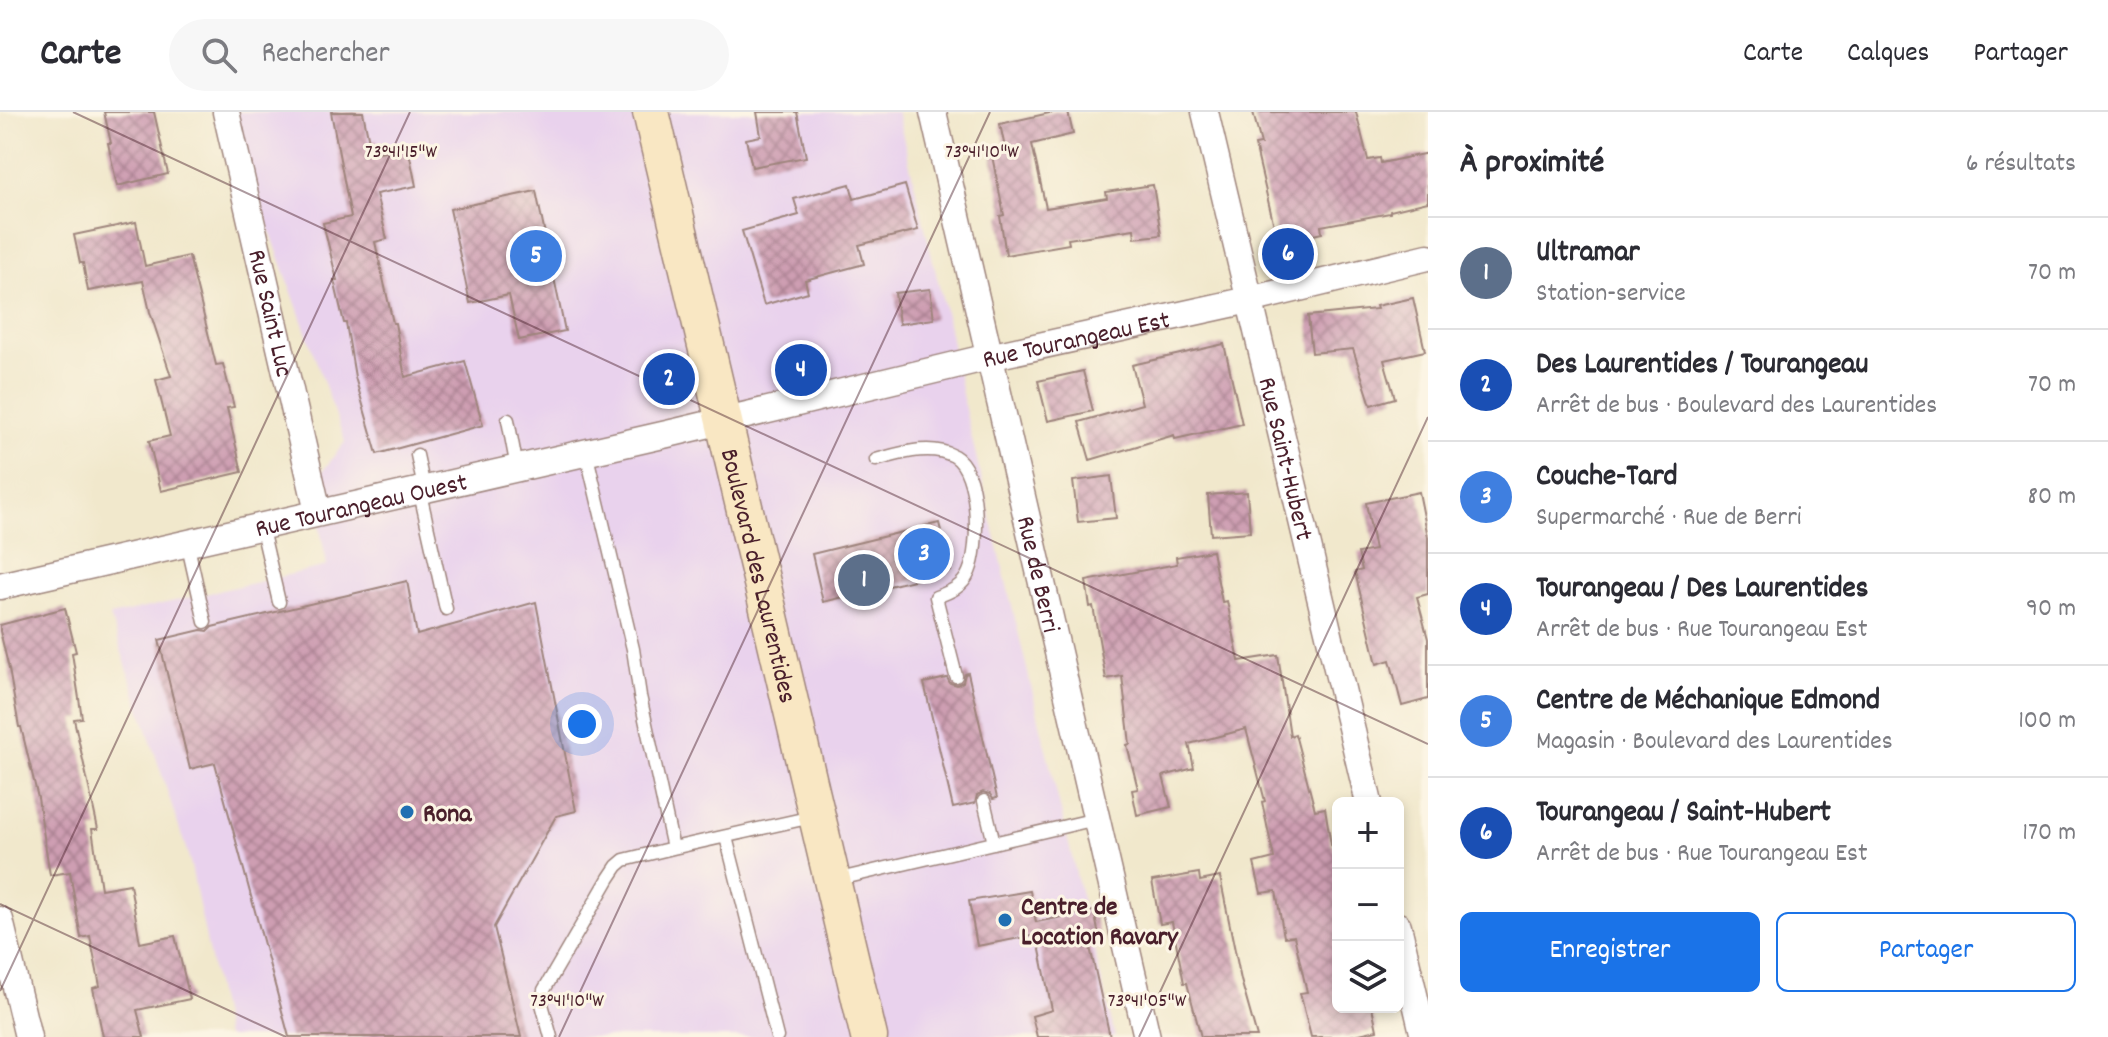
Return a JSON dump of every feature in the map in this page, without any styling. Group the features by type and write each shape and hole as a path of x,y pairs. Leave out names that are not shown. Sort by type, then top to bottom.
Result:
{"main road":[{"name":"Boulevard des Laurentides","path":"651,112 869,1037"}],"street":[{"name":"Rue Saint Luc","path":"226,112 318,512"},
{"name":"Rue de Berri","path":"933,112 1147,1037"},
{"name":"Rue Saint-Hubert","path":"1205,112 1368,797"},
{"name":"Rue Tourangeau Est","path":"722,420 1428,257"},
{"name":"Rue Tourangeau Ouest","path":"0,586 722,420"},
{"path":"0,920 28,1037"},
{"path":"1402,941 1424,1037"}],"lane":[{"path":"508,420 517,468"},
{"path":"876,460 924,450 938,451 952,455 962,463 968,474 975,508 973,559 969,572 957,589 936,597 956,676"},
{"path":"586,452 633,649 673,848"},
{"path":"417,455 446,609"},
{"path":"261,525 279,602"},
{"path":"187,542 205,622"},
{"path":"984,801 994,843"},
{"path":"551,1037 542,1004 544,990 609,878 624,860 817,816"},
{"path":"832,881 1096,819"},
{"path":"726,837 777,1037"}],"shaded area":[{"path":"228,112 897,112 1115,1037 226,1037 190,861 110,616 327,566 312,485 345,442"}],"building":[{"path":"104,112 154,112 168,174 117,186"},
{"path":"331,112 363,112 369,142 377,140 379,152 408,147 416,186 376,194 387,239 375,242 405,377 465,361 483,425 377,454 355,377 323,223 351,217"},
{"path":"757,112 797,112 806,157 752,167 746,139 761,136"},
{"path":"1054,112 1068,112 1073,134 1032,144 1046,208 1107,198 1106,192 1153,185 1161,235 1135,238 1134,229 1068,239 1069,244 1006,255 1000,216 1004,215 991,151 1005,148 1000,124"},
{"path":"1253,112 1356,112 1368,160 1380,158 1381,163 1428,153 1428,202 1390,213 1321,226 1322,233 1278,243 1255,145 1261,144"},
{"path":"850,184 854,199 905,185 918,230 859,245 864,264 805,280 808,292 764,305 742,231 799,215 794,199"},
{"path":"536,191 565,331 519,340 509,295 470,303 450,209"},
{"path":"136,222 145,266 189,256 216,365 223,364 234,407 227,408 242,472 161,491 149,441 170,436 156,380 171,376 143,281 88,291 74,235"},
{"path":"930,289 934,319 899,324 895,293"},
{"path":"1413,298 1425,351 1384,360 1395,398 1371,405 1353,349 1312,353 1308,316 1377,309 1376,306"},
{"path":"1224,344 1242,424 1175,439 1174,435 1090,460 1079,422 1142,404 1132,365"},
{"path":"1083,371 1093,411 1048,421 1038,381"},
{"path":"1111,476 1116,518 1078,522 1073,481"},
{"path":"1247,492 1250,532 1211,535 1208,495"},
{"path":"1419,492 1428,537 1428,594 1417,597 1428,639 1428,699 1402,706 1390,660 1377,664 1355,572 1362,570 1358,553 1375,550 1366,503"},
{"path":"939,523 951,571 823,602 812,554"},
{"path":"1212,551 1222,602 1227,601 1239,661 1278,655 1290,736 1295,734 1315,810 1325,808 1332,844 1332,1013 1373,1013 1377,1030 1346,1037 1311,1037 1300,993 1307,992 1294,936 1284,937 1276,891 1261,893 1254,863 1274,858 1262,802 1265,801 1246,729 1189,744 1194,768 1163,776 1171,807 1137,815 1132,790 1138,789 1127,745 1130,744 1122,676 1106,679 1086,581 1177,564 1176,557"},
{"path":"407,581 417,635 536,602 576,811 556,816 494,927 521,1037 289,1037 215,763 190,769 159,640 208,631 212,627"},
{"path":"65,608 76,652 72,653 82,718 74,719 98,829 92,829 101,889 130,884 140,943 175,936 190,999 137,1010 144,1037 103,1037 93,988 100,986 90,936 81,938 70,872 50,875 38,798 19,727 0,631 0,625"},
{"path":"968,673 997,798 993,799 983,792 977,795 975,803 953,808 924,683 947,678 957,685"},
{"path":"1199,873 1200,881 1220,877 1241,980 1257,1037 1201,1037 1187,983 1184,983 1172,922 1160,924 1152,881"},
{"path":"1030,891 1036,922 1094,911 1099,936 1088,938 1110,1037 1037,1037 1032,1016 1052,1010 1037,935 977,946 969,901"}],"place":[{"name":"Tourangeau / Saint-Hubert","path":"1288,254"},
{"name":"Centre de Méchanique Edmond","path":"536,256"},
{"name":"Tourangeau / Des Laurentides","path":"801,370"},
{"name":"Des Laurentides / Tourangeau","path":"669,379"},
{"name":"Couche-Tard","path":"924,554"},
{"name":"Ultramar","path":"864,580"},
{"name":"Rona","path":"407,812"},
{"name":"Centre de Location Ravary","path":"1005,920"}]}
